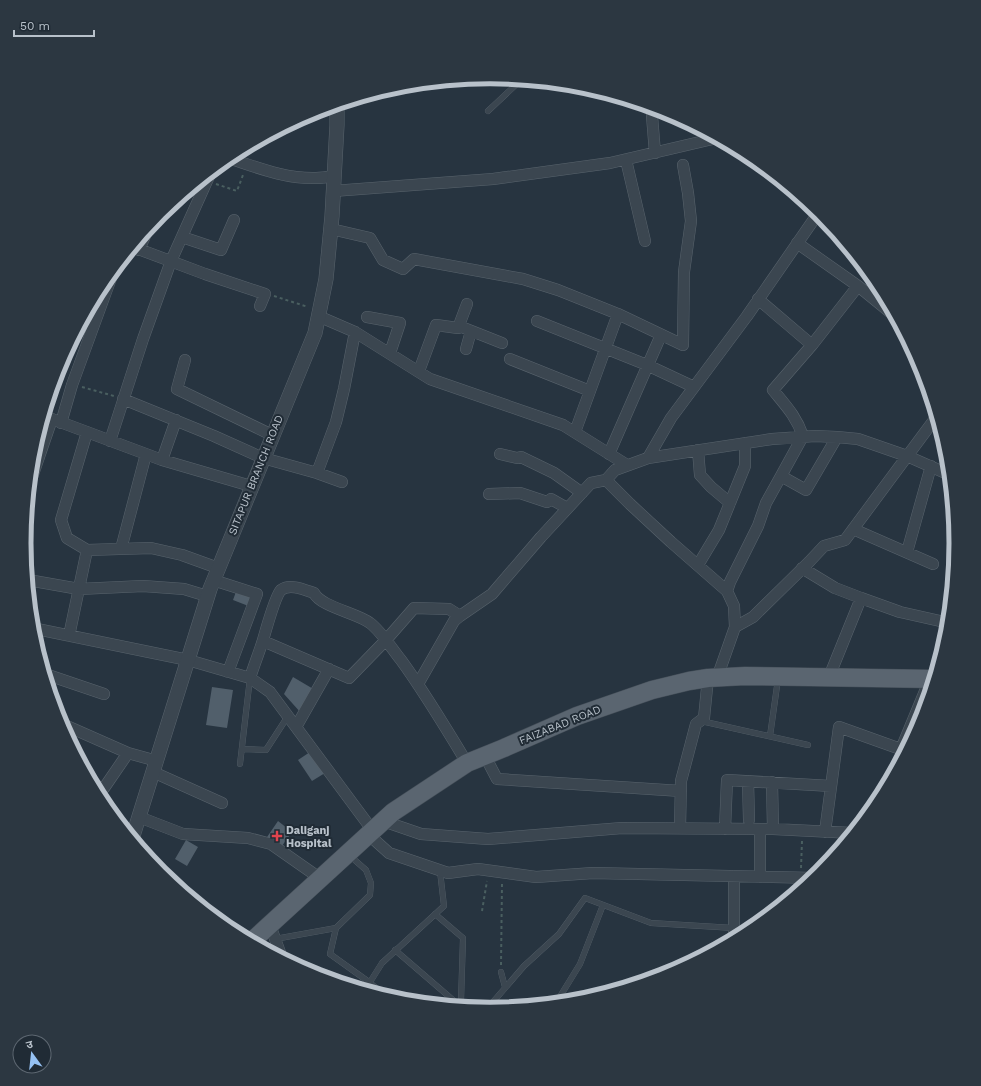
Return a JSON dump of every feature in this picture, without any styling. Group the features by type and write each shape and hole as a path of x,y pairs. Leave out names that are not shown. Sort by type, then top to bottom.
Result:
{"main road":[{"name":"FAIZABAD ROAD","path":"258,939 272,932 321,879 393,812 467,763 577,716 652,690 688,681 713,678 779,676 929,679"}],"street":[{"name":"SITAPUR BRANCH ROAD","path":"134,832 207,596 315,333 326,279 331,229 337,110"},
{"path":"653,113 654,152"},
{"path":"333,190 493,179 610,163 710,140"},
{"path":"236,160 265,170 298,177 317,178 334,176"},
{"path":"626,160 645,241"},
{"path":"331,229 370,238 383,260 403,269 414,259 524,279 558,290 618,314 683,345 684,272 691,221 688,193 682,165"},
{"path":"110,441 142,338 171,261 206,182"},
{"path":"648,458 672,418 815,218"},
{"path":"182,237 221,250 234,220"},
{"path":"797,243 858,286 885,308"},
{"path":"138,249 205,274 265,294 260,306"},
{"path":"727,591 758,526 766,503 803,436 792,413 772,390 812,345 858,286"},
{"path":"868,294 873,288"},
{"path":"40,455 52,419 72,385 107,290"},
{"path":"758,299 812,345"},
{"path":"459,326 467,304"},
{"path":"319,313 355,332 430,379 563,424 627,465"},
{"path":"575,432 618,314"},
{"path":"368,317 400,323 390,353"},
{"path":"537,321 647,365 694,387"},
{"path":"419,371 436,325 458,328 459,326 502,343"},
{"path":"466,349 472,331"},
{"path":"316,473 336,422 355,332"},
{"path":"609,454 660,335"},
{"path":"510,359 590,391"},
{"path":"185,360 177,389 272,435"},
{"path":"123,399 176,420 263,458 342,482"},
{"path":"52,419 162,460 251,486"},
{"path":"162,460 176,420"},
{"path":"735,627 753,617 824,546 845,540 933,421"},
{"path":"87,432 61,520 67,538 87,550 151,548 182,555 216,574 258,594 228,672"},
{"path":"418,684 454,621 492,594 567,508 591,483 606,480 615,470 627,465 648,458 772,439 803,436 858,439 907,456 944,472"},
{"path":"782,476 806,490 837,437"},
{"path":"698,565 719,530 745,466 745,443"},
{"path":"698,450 700,475 710,487 730,504"},
{"path":"121,549 146,454"},
{"path":"500,454 517,458 521,457 541,466 554,473 582,493"},
{"path":"906,552 931,466"},
{"path":"606,480 665,537 727,591 734,606 735,627 713,678 704,718 696,724 681,781 680,828"},
{"path":"489,494 520,493 547,502 551,499 567,508"},
{"path":"853,529 933,564"},
{"path":"69,636 87,550"},
{"path":"802,568 835,588 861,598 900,612 943,622"},
{"path":"33,581 79,589 143,586 177,588 207,596"},
{"path":"250,678 275,601 281,590 290,587 307,590 314,593 329,605 369,622 386,640 418,684 467,763"},
{"path":"829,677 861,598"},
{"path":"263,640 349,678 386,640 414,608 449,609 460,616"},
{"path":"39,630 188,660 250,678 270,692 375,829 389,853 440,871 448,873 478,869 536,877 593,873 805,877"},
{"path":"296,727 329,669"},
{"path":"51,676 104,694"},
{"path":"70,727 155,766 222,803"},
{"path":"825,832 839,727 901,749"},
{"path":"101,787 104,788 128,753"},
{"path":"485,756 497,779 681,791"},
{"path":"725,829 727,780 831,786"},
{"path":"748,781 749,820"},
{"path":"772,782 773,829"},
{"path":"139,817 183,834 248,838 271,844 321,879"},
{"path":"375,829 488,839 622,828 773,829 847,833"},
{"path":"760,829 760,877"},
{"path":"734,876 734,932"},
{"path":"272,932 279,951"}],"lane":[{"path":"488,111 518,84"},
{"path":"770,736 779,676"},
{"path":"240,764 250,678"},
{"path":"242,749 266,750 288,716"},
{"path":"701,720 808,745"},
{"path":"348,854 366,870 371,883 370,895 336,928 330,954 376,988"},
{"path":"367,986 382,963 444,906 440,871"},
{"path":"493,1002 524,966 559,934 585,898 651,923 733,933"},
{"path":"559,997 580,964 603,905"},
{"path":"435,914 463,938 461,1002"},
{"path":"272,932 336,928"},
{"path":"395,950 455,1001"},
{"path":"501,972 505,987"}],"path":[{"path":"212,177 237,191 248,164"},
{"path":"265,294 319,313"},
{"path":"72,385 123,399"},
{"path":"801,877 803,831"},
{"path":"482,911 489,870"},
{"path":"501,972 502,872"}],"building":[{"path":"237,589 255,595 251,607 233,600"},
{"path":"293,677 315,690 301,713 284,694"},
{"path":"212,687 233,690 227,728 206,725"},
{"path":"310,752 325,773 312,781 298,760"},
{"path":"278,821 292,832 279,850 265,840"},
{"path":"186,840 198,847 187,866 175,859"}],"place":[{"name":"Daliganj Hospital","path":"277,836"}]}
